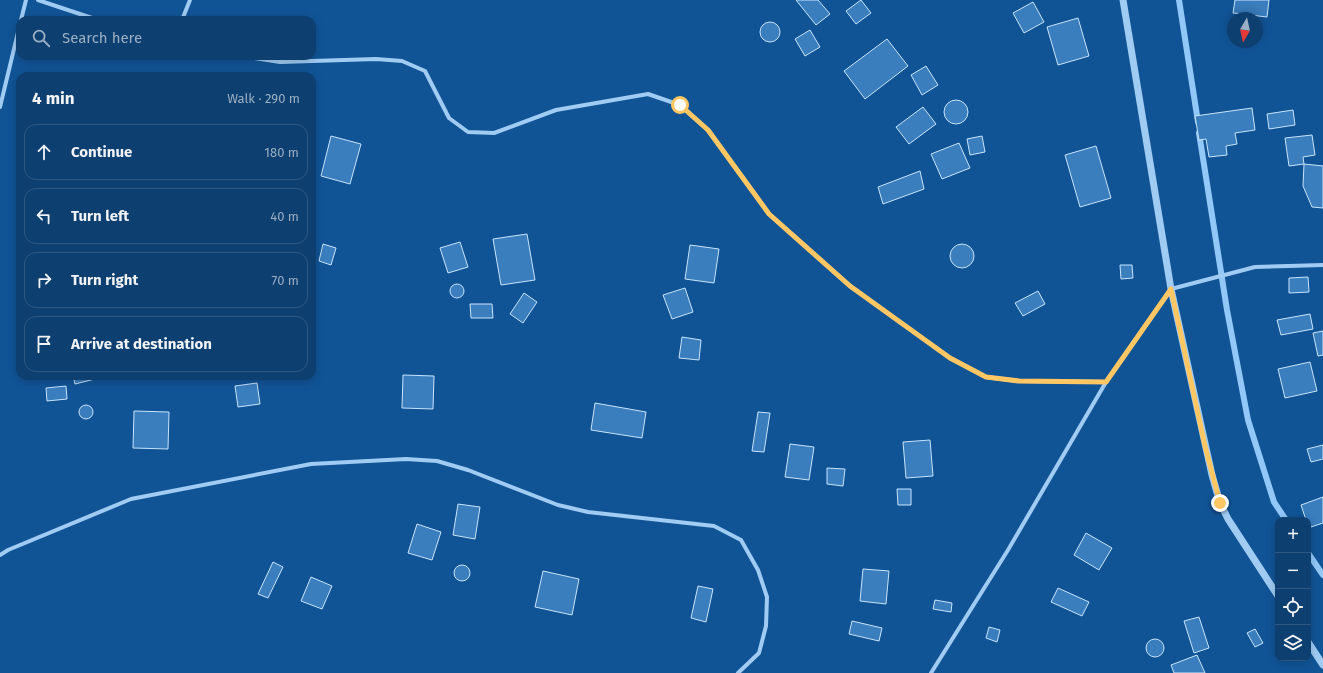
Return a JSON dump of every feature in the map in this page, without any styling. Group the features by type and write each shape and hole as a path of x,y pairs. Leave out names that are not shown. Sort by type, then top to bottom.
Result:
{"street":[{"path":"22,16 26,0"},
{"path":"38,0 86,16"},
{"path":"184,16 190,0"},
{"path":"1123,0 1171,289 1205,446 1220,503 1228,519 1275,591"},
{"path":"0,107 16,41"},
{"path":"267,60 280,62 376,59 402,61 425,71 449,118 468,132 494,133 556,110 648,94 680,105 708,130 769,214 850,286 950,358 986,377 1019,381 1106,382"},
{"path":"931,673 1008,550 1106,382 1171,289 1256,267 1323,265"},
{"path":"0,555 8,550 131,498 311,464 406,459 437,461 468,470 558,505 588,512 714,526 741,540 758,570 767,597 766,626 759,653 738,673"},
{"path":"1311,647 1323,665"}],"building":[{"path":"796,0 818,0 830,14 816,25"},
{"path":"861,0 871,13 856,24 846,11"},
{"path":"1235,0 1269,0 1267,17 1263,17 1263,12 1233,12"},
{"path":"1033,2 1044,22 1024,33 1013,13"},
{"path":"1078,18 1089,56 1058,65 1047,27"},
{"path":"770,22 777,25 780,32 777,39 770,42 763,39 760,32 763,25"},
{"path":"810,30 820,47 805,56 795,39"},
{"path":"887,39 908,66 865,99 844,71"},
{"path":"926,66 938,85 922,95 911,75"},
{"path":"956,100 965,103 968,112 965,121 956,124 947,121 944,112 947,103"},
{"path":"923,107 936,124 909,144 896,127"},
{"path":"1252,108 1255,130 1235,133 1237,144 1226,146 1227,155 1209,157 1206,139 1199,140 1195,116"},
{"path":"1293,110 1295,125 1269,129 1267,114"},
{"path":"1312,135 1315,155 1303,157 1304,164 1289,166 1285,138"},
{"path":"331,136 361,144 350,184 321,176"},
{"path":"982,136 985,152 970,155 967,139"},
{"path":"959,143 970,168 942,179 931,154"},
{"path":"1096,146 1111,198 1080,207 1065,155"},
{"path":"1304,164 1323,166 1323,208 1312,207 1303,186"},
{"path":"920,171 924,189 883,204 878,187"},
{"path":"527,234 535,280 501,285 493,239"},
{"path":"460,242 468,267 448,273 440,248"},
{"path":"323,244 336,248 331,265 319,261"},
{"path":"962,244 971,247 974,256 971,265 962,268 953,265 950,256 953,247"},
{"path":"690,245 719,249 714,283 685,279"},
{"path":"1120,265 1132,265 1133,278 1121,279"},
{"path":"1308,277 1309,292 1289,293 1289,278"},
{"path":"454,284 460,284 464,288 464,294 460,298 454,298 450,294 450,288"},
{"path":"685,288 693,312 672,319 663,295"},
{"path":"1038,291 1045,304 1023,316 1015,303"},
{"path":"524,293 537,302 523,323 510,314"},
{"path":"470,304 492,304 493,318 471,318"},
{"path":"1310,314 1313,329 1281,335 1277,320"},
{"path":"1323,331 1323,355 1318,356 1313,333"},
{"path":"682,337 701,340 699,360 679,358"},
{"path":"1310,362 1317,391 1285,398 1278,369"},
{"path":"403,375 434,376 433,409 402,408"},
{"path":"74,380 91,380 75,384"},
{"path":"257,383 260,404 238,407 235,386"},
{"path":"66,386 67,399 47,401 46,388"},
{"path":"595,403 646,412 642,438 591,430"},
{"path":"83,405 89,405 93,409 93,415 89,419 83,419 79,415 79,409"},
{"path":"134,411 169,412 168,449 133,448"},
{"path":"758,412 770,413 764,452 752,451"},
{"path":"930,440 933,476 906,478 903,442"},
{"path":"790,444 814,447 809,480 785,477"},
{"path":"1323,445 1323,459 1311,462 1307,449"},
{"path":"827,468 845,469 843,486 827,484"},
{"path":"897,489 911,489 911,505 898,505"},
{"path":"1323,497 1323,523 1311,527 1311,517 1305,517 1301,505"},
{"path":"458,504 480,507 475,539 453,535"},
{"path":"417,524 441,532 432,560 408,553"},
{"path":"1086,533 1112,548 1099,570 1074,555"},
{"path":"273,562 283,567 268,598 258,594"},
{"path":"462,565 468,567 470,573 468,579 462,581 456,579 454,573 456,567"},
{"path":"863,569 889,571 886,604 860,601"},
{"path":"543,571 579,579 572,615 535,607"},
{"path":"311,577 332,586 322,609 301,601"},
{"path":"698,586 713,589 706,622 691,618"},
{"path":"1058,588 1089,602 1082,616 1051,602"},
{"path":"935,600 952,603 951,612 933,609"},
{"path":"1199,617 1209,648 1194,653 1184,621"},
{"path":"852,621 882,628 879,641 849,634"},
{"path":"989,627 1000,630 997,642 986,638"},
{"path":"1255,629 1263,643 1255,647 1247,633"},
{"path":"1155,639 1161,642 1164,648 1161,654 1155,657 1149,654 1146,648 1149,642"},
{"path":"1197,655 1205,673 1174,673 1171,665"}],"waterway":[{"path":"1179,0 1198,122"},
{"path":"1199,133 1227,310 1248,420 1274,502 1284,517"},
{"path":"1311,557 1323,575"}],"route":[{"path":"680,105 708,130 769,214 850,286 950,358 986,377 1019,381 1106,382 1171,289 1205,446 1220,503"}]}
